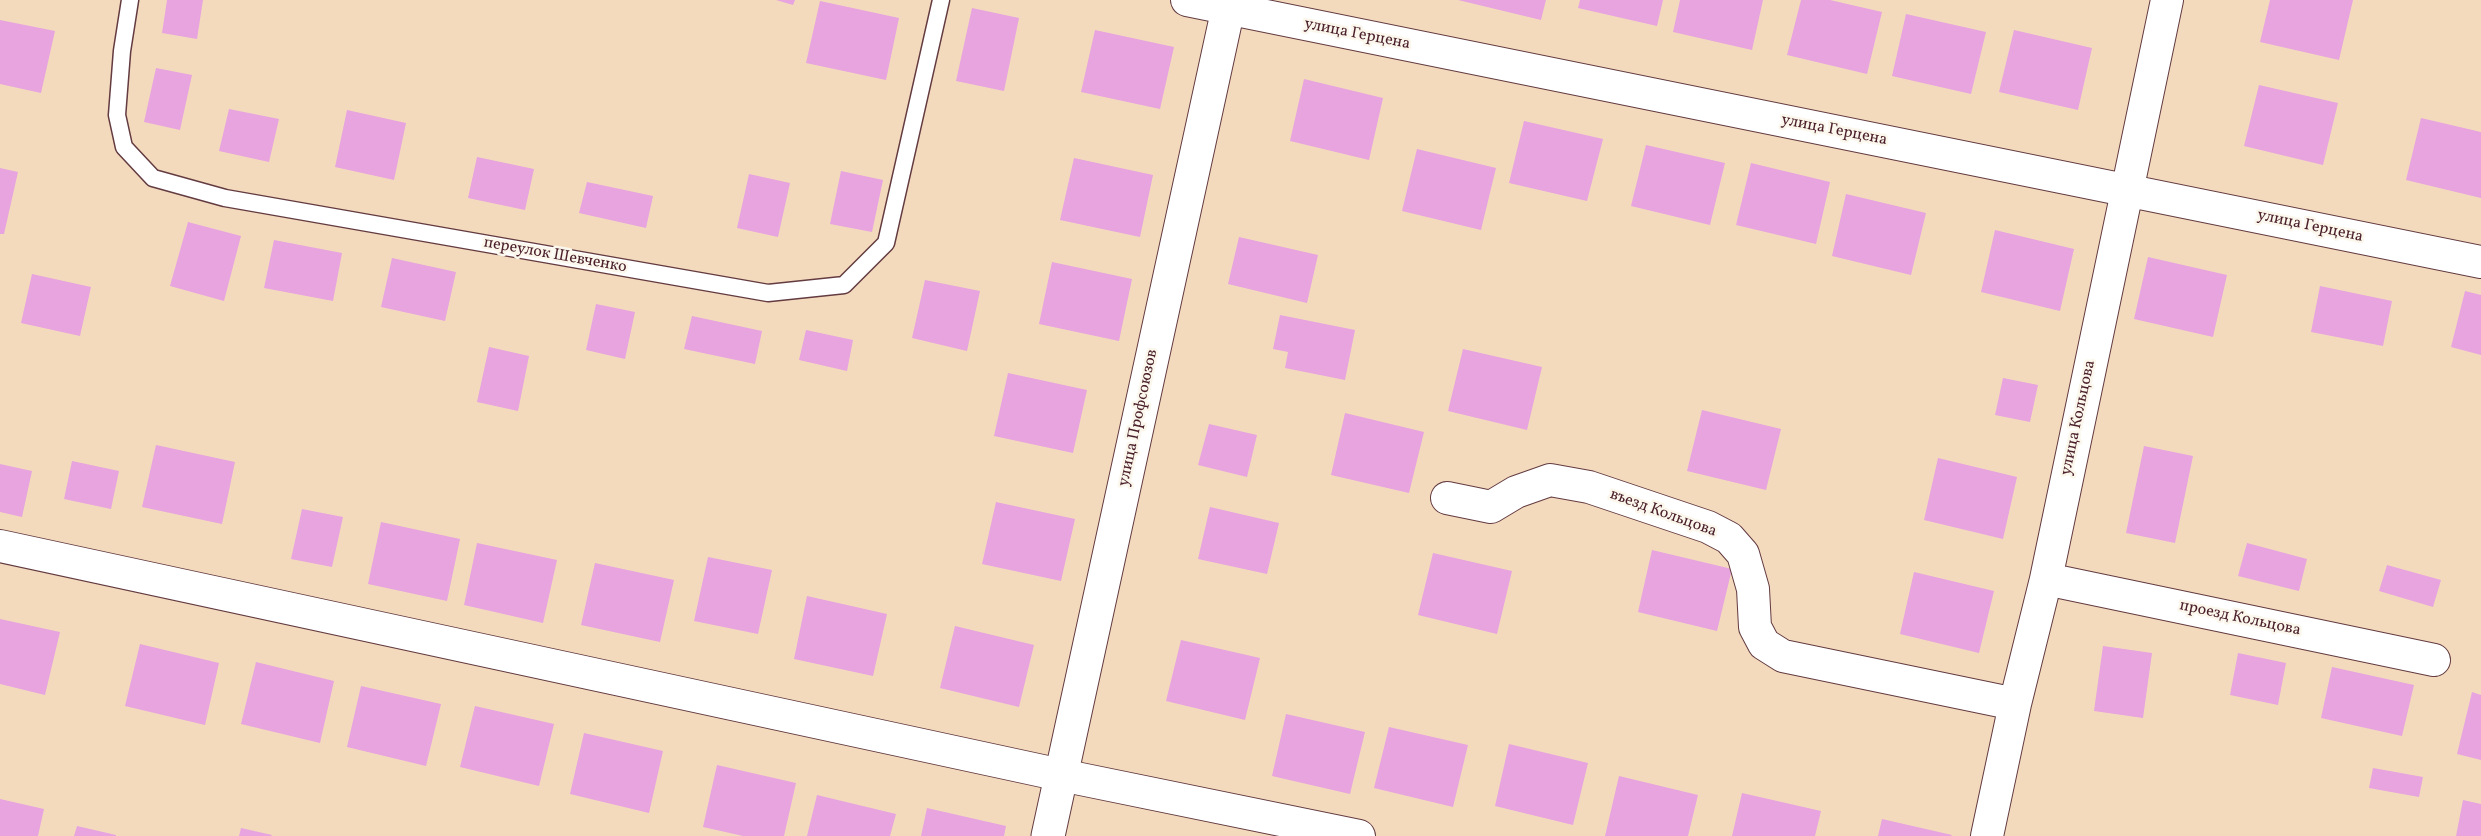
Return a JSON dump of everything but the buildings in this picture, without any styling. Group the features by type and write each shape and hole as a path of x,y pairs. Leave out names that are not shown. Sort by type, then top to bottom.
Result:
{"street":[{"name":"улица Герцена","path":"1187,0 1229,4 2481,262"},
{"name":"улица Кольцова","path":"1987,836 2015,704 2046,579 2168,0"},
{"name":"улица Профсоюзов","path":"1048,836 1229,4"},
{"name":"въезд Кольцова","path":"1447,498 1491,507 1516,492 1550,480 1589,487 1708,527 1729,538 1743,554 1753,588 1755,627 1764,644 1783,656 2015,704"},
{"path":"0,546 1061,775 1359,836"},
{"name":"проезд Кольцова","path":"2046,579 2434,660"}],"lane":[{"name":"переулок Шевченко","path":"130,0 122,51 117,115 124,147 153,178 225,198 768,293 844,285 886,243 941,0"}]}
